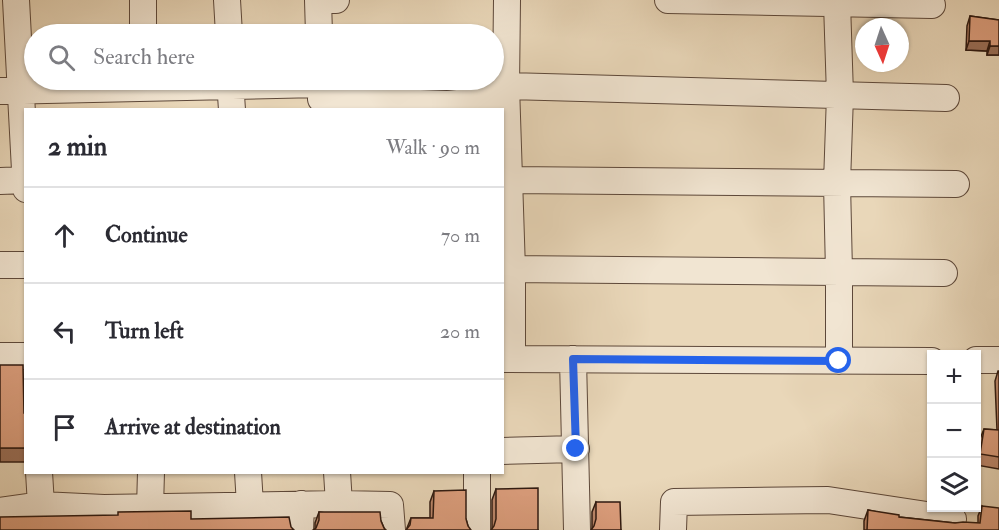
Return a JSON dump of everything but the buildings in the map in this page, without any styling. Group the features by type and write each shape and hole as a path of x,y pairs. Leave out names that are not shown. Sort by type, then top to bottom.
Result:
{"street":[{"path":"16,0 10,90 24,174"},
{"path":"0,1 29,0"},
{"path":"143,0 143,24"},
{"path":"227,0 228,24"},
{"path":"319,24 318,0 336,0"},
{"path":"507,0 506,86 510,180 507,359 927,361"},
{"path":"668,0 932,5"},
{"path":"837,3 840,94 837,183 839,361"},
{"path":"506,86 946,98"},
{"path":"10,90 321,93 338,97 392,102 448,104 487,100 501,90"},
{"path":"0,181 24,180"},
{"path":"510,180 956,184"},
{"path":"0,265 24,265"},
{"path":"507,270 944,273"},
{"path":"0,356 24,356"},
{"path":"573,359 577,530"},
{"path":"981,360 999,360"},
{"path":"504,451 576,449"},
{"path":"39,474 41,505"},
{"path":"150,508 151,474"},
{"path":"248,474 250,505"},
{"path":"337,474 339,504"},
{"path":"477,474 477,530"},
{"path":"673,530 674,502 828,500 953,519"},
{"path":"300,530 301,504"},
{"path":"1,517 41,505 105,519 150,508 195,518 250,505 390,505 392,530"}],"route":[{"path":"576,449 573,359 839,361"}]}
